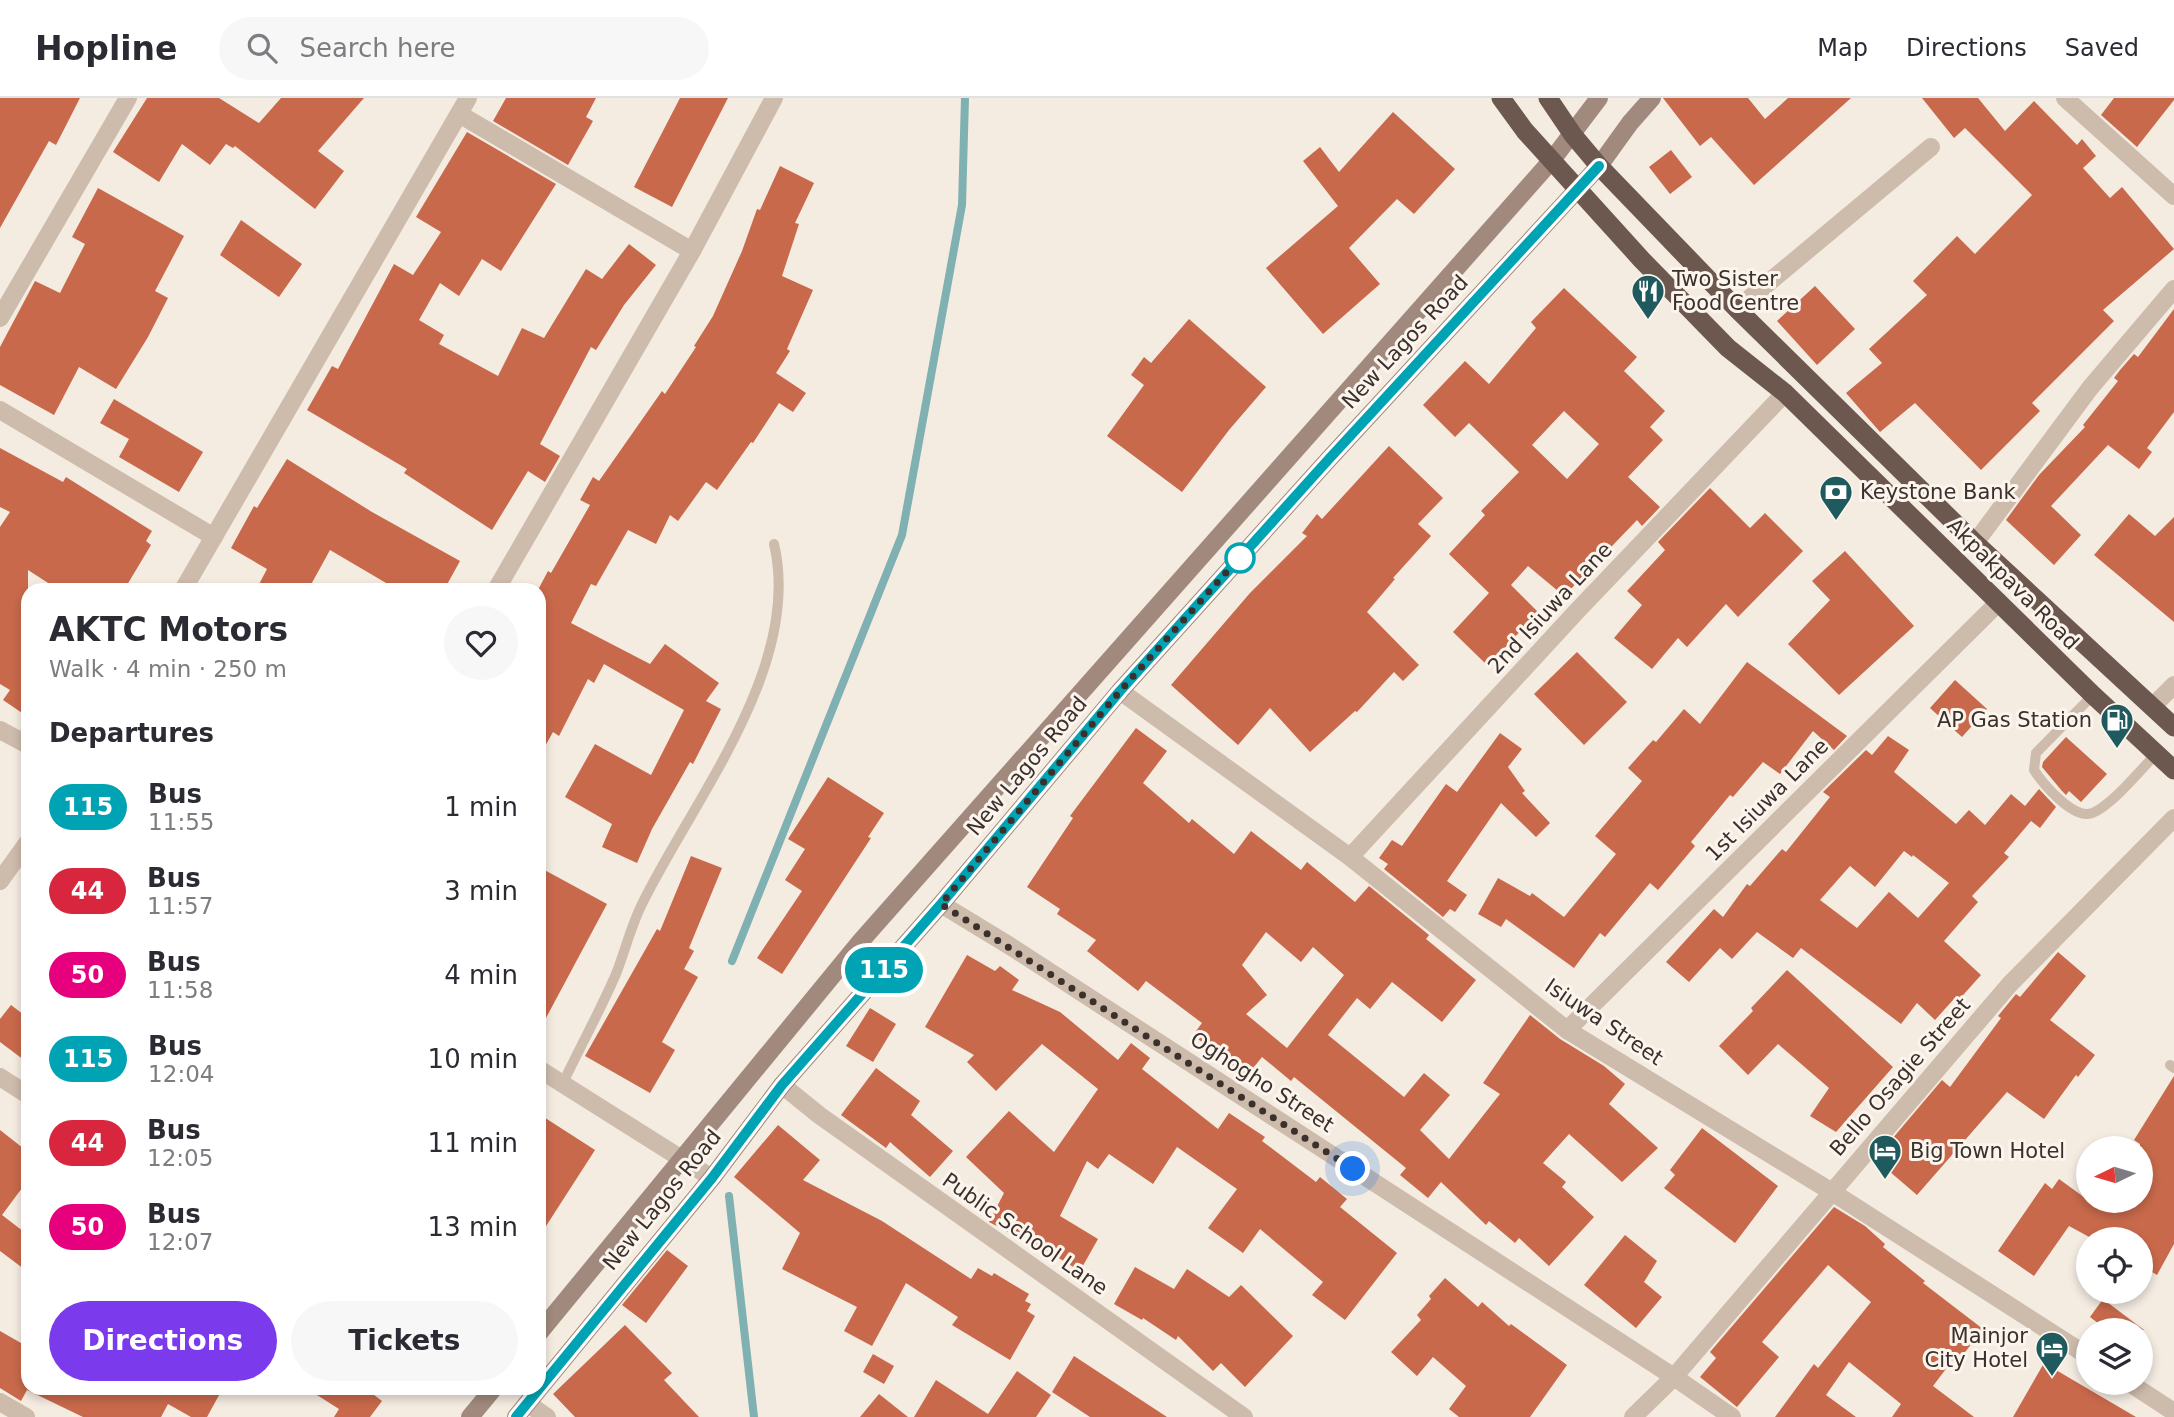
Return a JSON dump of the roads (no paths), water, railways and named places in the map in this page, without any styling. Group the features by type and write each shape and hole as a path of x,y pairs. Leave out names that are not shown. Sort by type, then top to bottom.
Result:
{"highway":[{"name":"Akpakpava Road","path":"1501,98 1525,131 1641,259 1728,348 1785,393 2093,695 2174,770"},
{"name":"Akpakpava Road","path":"1548,98 1573,135 1599,166 1737,309 1975,542 2174,727"}],"main road":[{"name":"New Lagos Road","path":"546,1324 860,942 1552,160 1598,98"},
{"name":"New Lagos Road","path":"546,1380 712,1178 782,1085 941,904 1120,691 1599,166 1652,98"},
{"path":"470,1417 488,1395"},
{"name":"New Lagos Road","path":"521,1410 533,1395"}],"street":[{"path":"0,318 128,98"},
{"path":"500,583 692,251 774,98"},
{"path":"2065,98 2174,196"},
{"path":"187,583 464,106 692,251"},
{"path":"1737,309 1931,147"},
{"path":"1975,542 2090,388 2174,289"},
{"name":"2nd Isiuwa Lane","path":"1350,857 1577,611 1785,393"},
{"path":"0,410 214,537"},
{"name":"1st Isiuwa Lane","path":"1567,1030 1999,602"},
{"path":"2152,707 2174,685"},
{"name":"Isiuwa Street","path":"1120,691 1350,857 1567,1030 1832,1192 2076,1348"},
{"path":"0,730 21,742"},
{"name":"Bello Osagie Street","path":"1674,1377 2010,984 2174,818"},
{"path":"0,881 21,852"},
{"name":"Oghogho Street","path":"941,904 1022,954 1732,1417"},
{"path":"546,1073 712,1178"},
{"path":"0,1077 21,1090"},
{"name":"Public School Lane","path":"782,1085 819,1115 1244,1417"},
{"path":"1633,1417 1674,1377"},
{"path":"2148,1395 2174,1412"},
{"path":"0,1402 26,1417"},
{"path":"521,1410 547,1417"}],"lane":[{"path":"563,1083 616,974 641,907 707,789 752,701 768,655 778,610 779,580 774,544"},
{"path":"2093,695 2036,753 2034,770 2042,782 2071,809 2087,814 2100,809 2155,754"}],"waterway":[{"path":"732,961 902,535 962,205 965,98"},
{"path":"729,1196 754,1417"}],"place":[{"name":"Two Sister Food Centre","path":"1648,321"},
{"name":"Keystone Bank","path":"1836,522"},
{"name":"AP Gas Station","path":"2117,750"},
{"name":"Big Town Hotel","path":"1885,1181"},
{"name":"Mainjor City Hotel","path":"2052,1378"}]}
